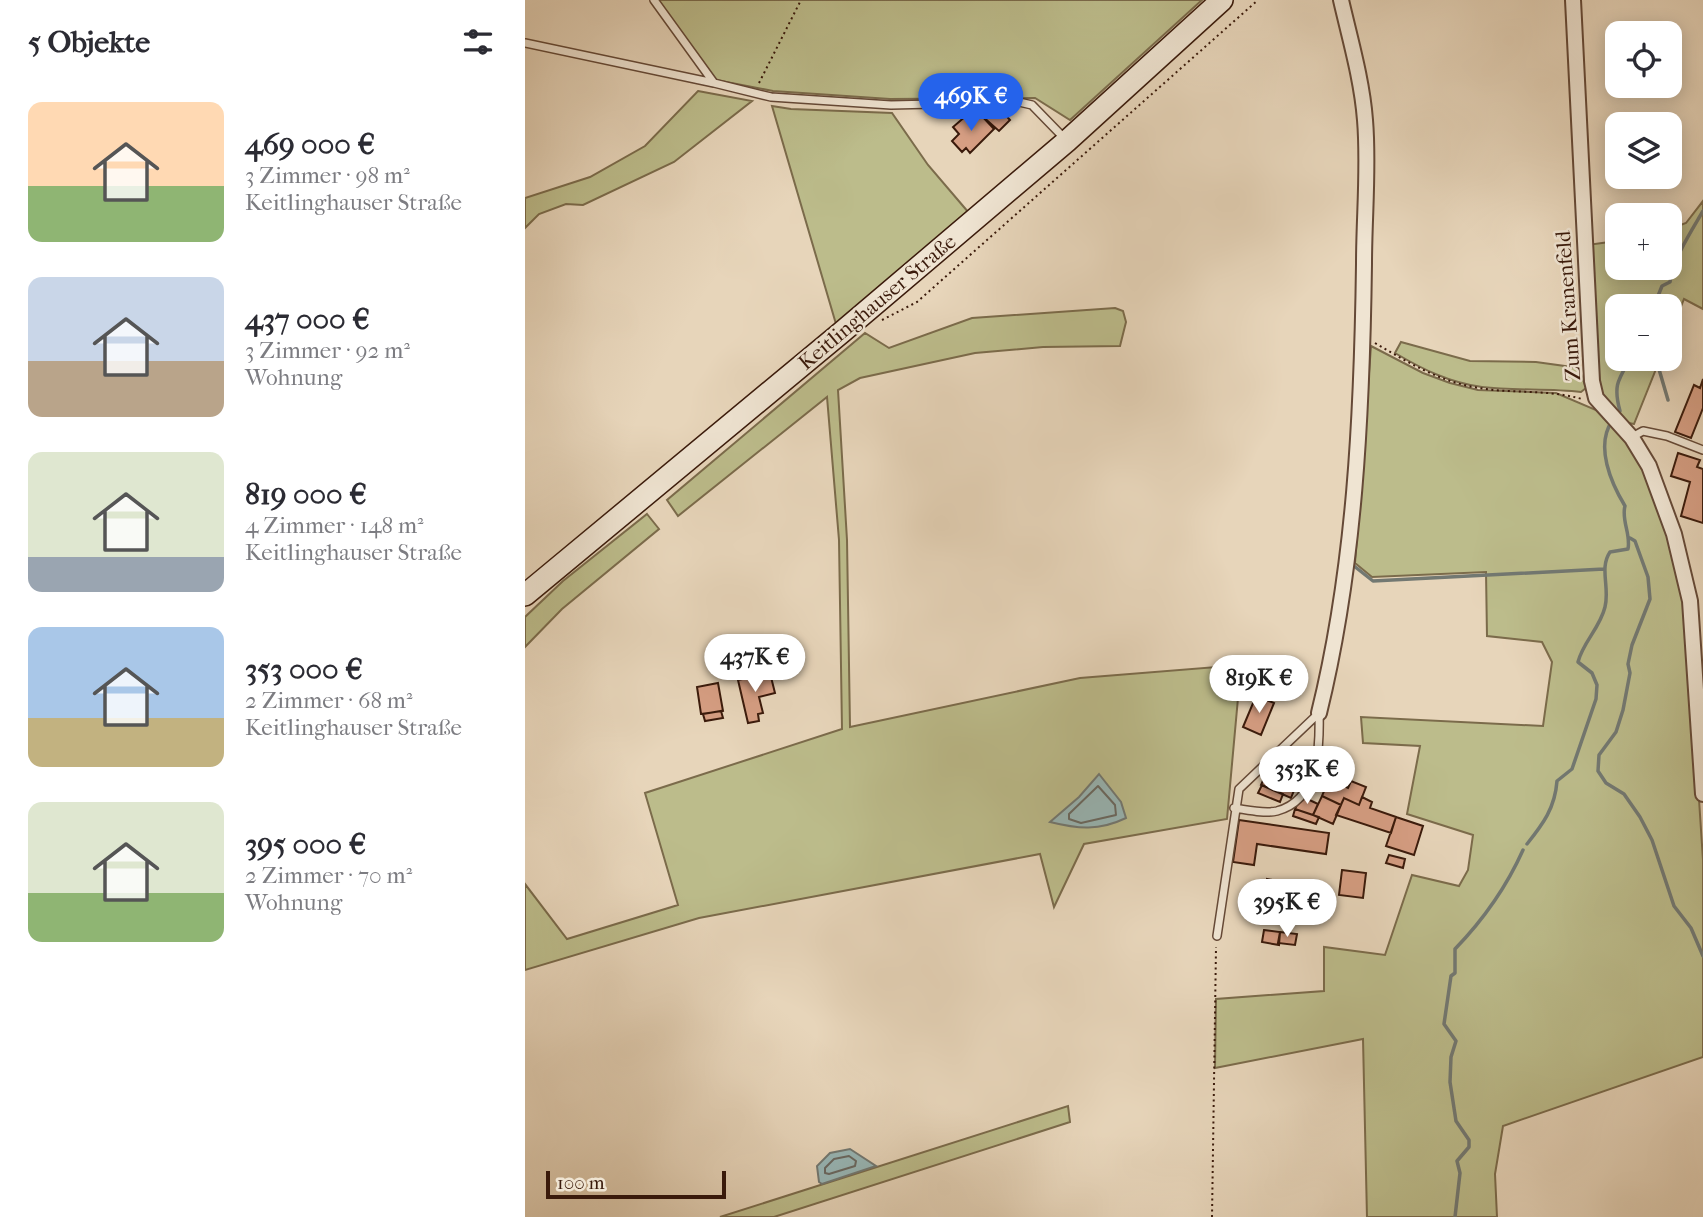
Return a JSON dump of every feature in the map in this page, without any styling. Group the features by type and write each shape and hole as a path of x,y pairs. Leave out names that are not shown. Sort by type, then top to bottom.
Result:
{"main road":[{"name":"Keitlinghauser Straße","path":"525,595 1067,141 1222,0"}],"street":[{"path":"1319,713 1330,668 1347,562 1357,455 1363,335 1366,120 1341,0"},
{"name":"Zum Kranenfeld","path":"1573,0 1592,381 1596,398 1632,438 1649,466 1674,534 1690,601 1703,794"}],"lane":[{"path":"654,0 714,83"},
{"path":"525,43 771,97 891,105 1020,102 1032,105 1067,141"},
{"path":"1632,438 1643,431 1667,436 1703,450"},
{"path":"1234,808 1275,811 1292,805 1301,796 1319,755 1319,713"},
{"path":"1217,936 1234,808 1239,789 1319,713"}],"path":[{"path":"754,93 801,0"},
{"path":"1363,335 1424,373 1452,381 1480,388 1556,391 1590,401 1596,398"},
{"path":"1212,1217 1217,936"}],"green space":[{"path":"658,0 1202,0 1070,120 1035,98 890,99 773,91 716,80"},
{"path":"698,91 752,101 674,162 583,205 566,204 539,214 525,228 525,198 590,177 645,146"},
{"path":"772,106 892,113 928,165 969,213 836,324"},
{"path":"1703,201 1703,309 1684,299 1682,304 1682,294 1605,294 1605,371 1655,371 1634,424 1630,423 1611,409 1601,390 1594,351 1587,245 1605,243 1605,280 1682,280 1682,224"},
{"path":"1115,308 1123,311 1126,322 1120,346 1043,347 975,353 860,378 838,390 847,540 850,727 1080,678 1241,665 1227,819 1084,844 1054,907 1040,854 699,918 525,970 525,884 567,939 678,905 645,793 842,729 839,540 827,397 678,516 667,500 865,333 889,348 972,318"},
{"path":"1401,342 1470,361 1536,362 1579,368 1586,388 1581,392 1506,389 1459,382 1426,370 1395,353"},
{"path":"1371,346 1423,373 1450,383 1478,390 1556,393 1596,410 1627,442 1644,469 1668,535 1686,602 1703,860 1703,1057 1503,1126 1495,1174 1497,1217 1367,1217 1363,1039 1215,1068 1216,999 1324,991 1324,947 1385,955 1412,875 1459,886 1468,870 1473,835 1407,814 1420,746 1363,743 1361,717 1543,726 1552,662 1542,642 1487,636 1486,572 1372,577 1355,563"},
{"path":"647,514 659,529 562,609 525,647 525,617 563,581"},
{"path":"1068,1106 1070,1122 774,1217 720,1217"}],"water":[{"path":"1099,774 1121,802 1126,818 1088,828 1050,822 1079,797"},
{"path":"850,1149 876,1166 822,1184 819,1182 817,1166 830,1153"}],"building":[{"path":"1000,109 1010,120 999,131 981,115"},
{"path":"967,115 973,122 981,115 994,129 970,153 966,148 962,152 952,141 959,134 953,127"},
{"path":"1703,379 1703,408 1691,438 1675,432 1694,385 1700,388"},
{"path":"1678,453 1700,460 1697,467 1703,469 1703,523 1681,516 1690,482 1671,476"},
{"path":"770,673 775,693 759,697 763,713 758,714 759,721 748,723 738,680"},
{"path":"718,683 723,711 701,714 697,687"},
{"path":"1256,696 1274,703 1261,735 1243,727"},
{"path":"721,711 723,718 705,721 703,714"},
{"path":"1292,749 1308,756 1291,798 1261,785 1269,767 1276,770 1282,755 1288,758"},
{"path":"1329,779 1348,788 1351,781 1366,787 1359,805 1344,798 1341,805 1322,796"},
{"path":"1262,785 1283,794 1280,802 1258,793"},
{"path":"1301,796 1318,804 1313,815 1295,809"},
{"path":"1322,796 1341,805 1333,824 1313,815"},
{"path":"1362,797 1372,802 1370,808 1396,817 1391,833 1336,815 1344,798 1359,805"},
{"path":"1295,809 1319,817 1316,824 1293,816"},
{"path":"1396,817 1423,826 1414,855 1386,846"},
{"path":"1239,820 1329,833 1326,854 1257,844 1254,865 1233,862"},
{"path":"1389,855 1405,859 1403,868 1386,863"},
{"path":"1342,870 1366,873 1363,898 1339,895"},
{"path":"1267,879 1320,890 1316,908 1270,898 1267,915 1260,914"},
{"path":"1264,930 1280,932 1279,945 1262,942"},
{"path":"1280,932 1297,934 1295,945 1278,943"}],"waterway":[{"path":"1659,294 1662,286 1670,282 1679,254 1703,211"},
{"path":"1617,415 1620,411 1618,384 1623,371"},
{"path":"1660,371 1668,400"},
{"path":"1527,844 1547,815 1554,799 1557,781 1572,769 1596,699 1597,685 1592,673 1578,662 1605,607 1607,558 1610,552 1628,549 1625,506 1610,476 1605,453 1607,431 1612,421"},
{"path":"1630,538 1635,541 1648,577 1650,599 1632,645 1623,710 1616,732 1599,755 1598,771 1606,783 1624,794 1640,817 1652,840 1674,906 1691,928 1703,956"},
{"path":"1354,566 1373,581 1604,569"},
{"path":"1455,1217 1460,1173 1457,1161 1469,1147 1469,1140 1456,1121 1450,1082 1451,1057 1456,1041 1444,1024 1451,976 1455,973 1455,949 1493,902 1523,850"}]}
